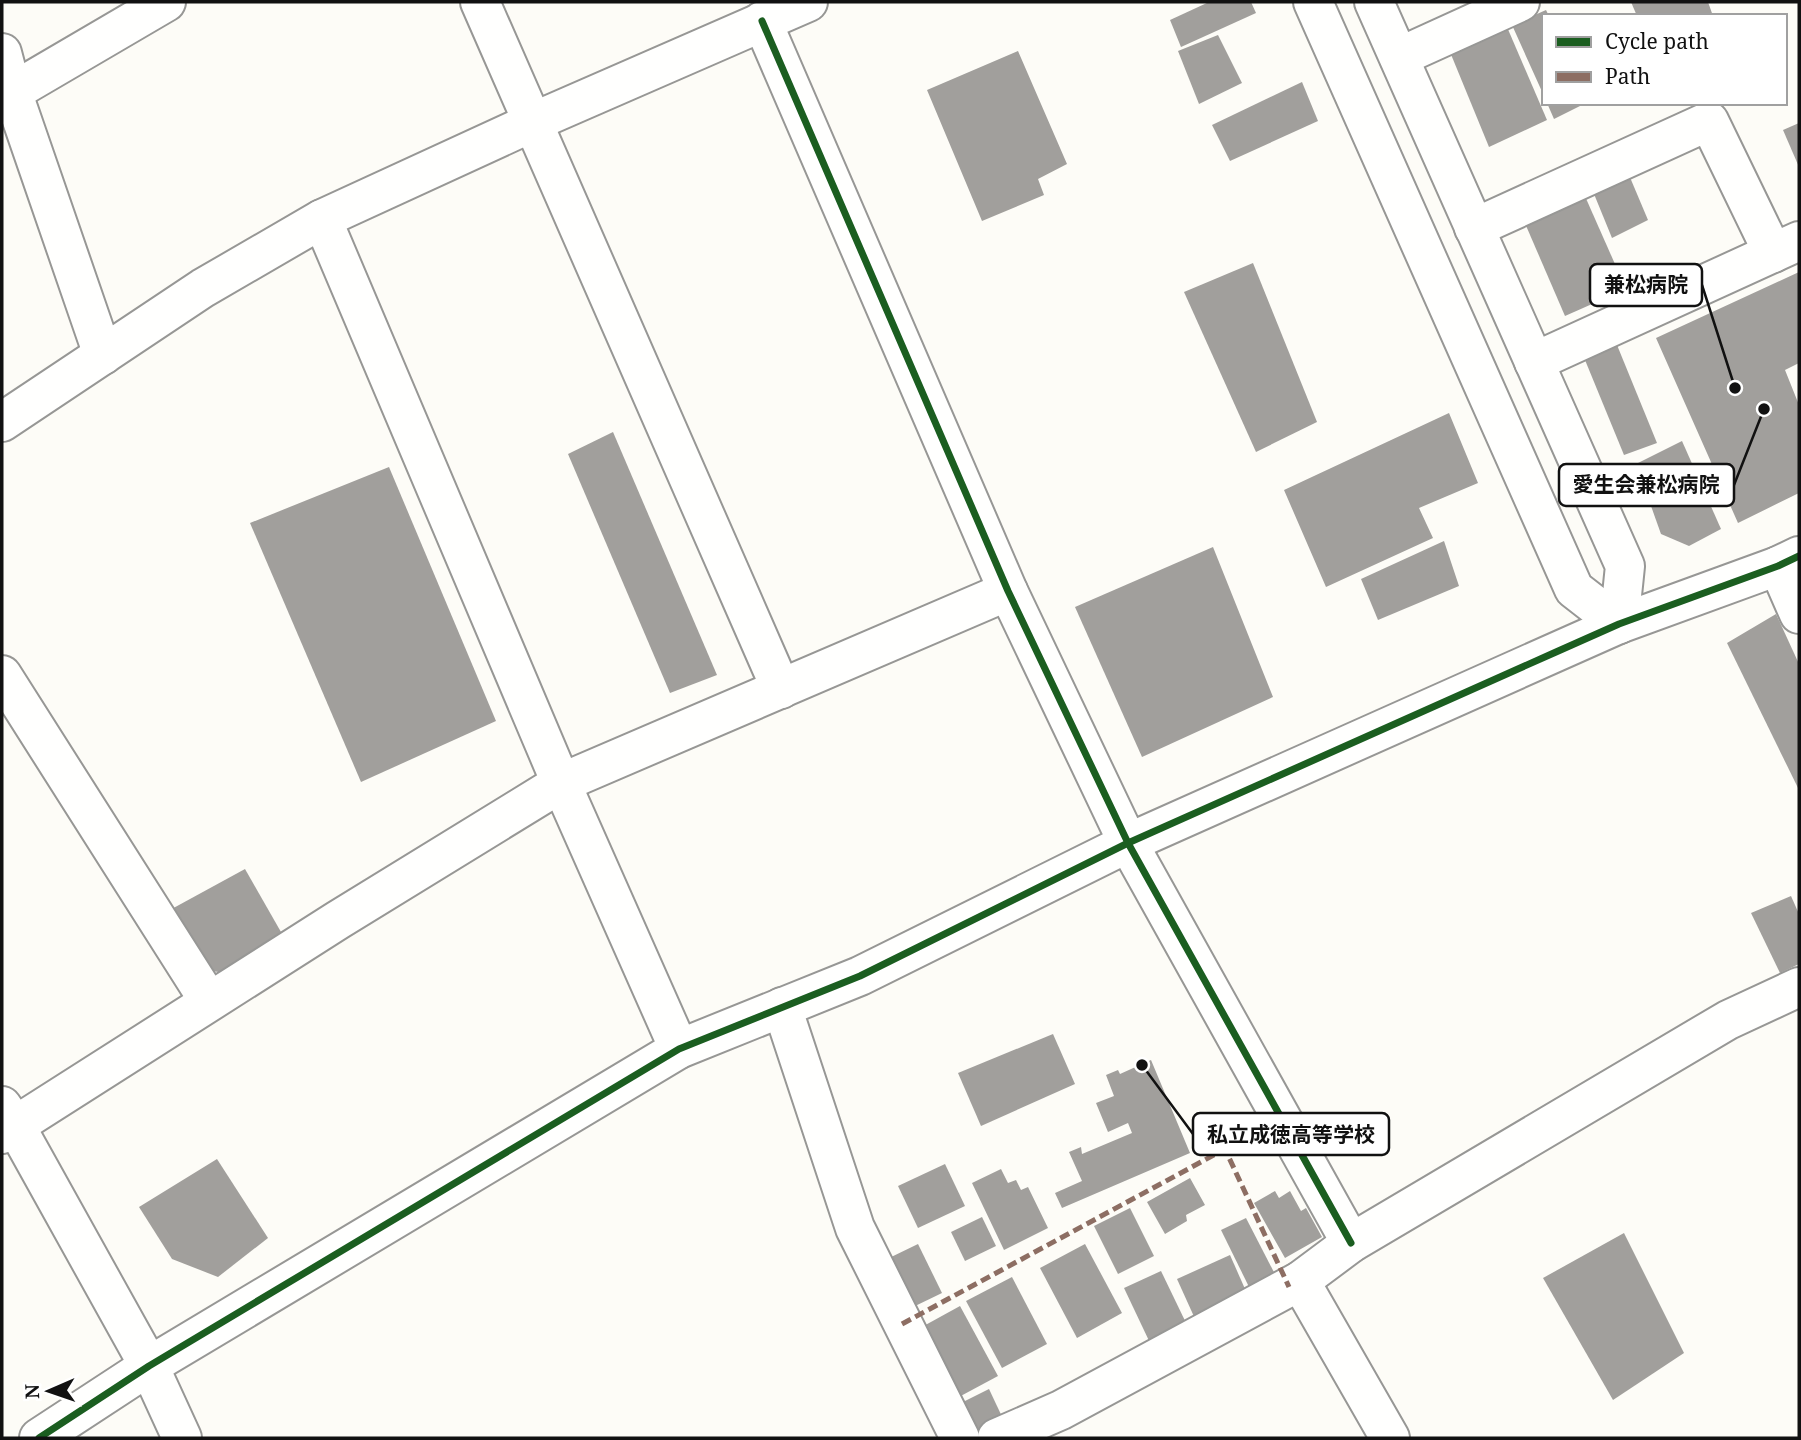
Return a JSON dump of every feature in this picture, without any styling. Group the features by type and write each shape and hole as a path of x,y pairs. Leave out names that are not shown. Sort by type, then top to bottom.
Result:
{"street":[{"path":"7,94 166,2"},
{"path":"480,2 782,689"},
{"path":"2,422 203,288 321,219 533,122 808,2"},
{"path":"1313,2 1574,589 1619,624"},
{"path":"1374,2 1625,566 1619,624"},
{"path":"1398,57 1520,2"},
{"path":"762,21 1008,591 1128,843 1351,1243"},
{"path":"2,53 7,94 103,355"},
{"path":"1474,228 1709,121 1786,247 1534,362"},
{"path":"321,219 561,783 679,1049"},
{"path":"39,1438 149,1366 679,1049 860,976 1128,843 1619,624 1788,561 1799,614"},
{"path":"182,1438 149,1366 6,1122 209,1001 561,783 1008,591"},
{"path":"2,675 209,1001"},
{"path":"997,1438 1067,1424 1300,1281 1351,1243 1728,1020 1799,987"},
{"path":"782,1007 855,1228 960,1438"},
{"path":"1300,1281 1390,1438"}],"building":[{"path":"1209,2 1251,2 1256,13 1181,47 1170,20"},
{"path":"1631,2 1708,2 1712,14 1636,14"},
{"path":"1546,10 1548,14 1542,14 1542,92 1512,25"},
{"path":"1507,27 1547,120 1489,147 1450,52"},
{"path":"1218,35 1242,83 1199,104 1178,51"},
{"path":"1018,51 1067,164 1038,179 1044,195 982,221 927,90"},
{"path":"1302,82 1318,121 1230,161 1212,125"},
{"path":"1548,105 1582,105 1554,119"},
{"path":"1799,123 1799,167 1783,130"},
{"path":"1629,175 1648,220 1612,238 1594,194"},
{"path":"1584,194 1626,289 1565,316 1524,221"},
{"path":"1253,263 1317,422 1256,452 1184,292"},
{"path":"1799,272 1799,363 1785,370 1799,405 1799,493 1738,523 1656,338"},
{"path":"1617,345 1657,443 1624,455 1585,360"},
{"path":"1449,413 1478,483 1419,508 1433,538 1326,587 1284,490"},
{"path":"613,432 717,675 670,693 568,454"},
{"path":"1682,441 1721,529 1689,546 1661,534 1636,464"},
{"path":"389,467 496,721 361,782 250,523"},
{"path":"1444,541 1459,586 1378,620 1361,579"},
{"path":"1213,547 1273,697 1142,757 1075,607"},
{"path":"1776,614 1799,664 1799,790 1727,643"},
{"path":"245,869 281,932 219,972 201,970 168,911"},
{"path":"1791,896 1799,914 1799,964 1780,973 1751,913"},
{"path":"1053,1034 1075,1084 981,1126 958,1073"},
{"path":"1151,1060 1190,1153 1062,1208 1055,1193 1082,1181 1069,1152 1081,1147 1082,1154 1132,1133 1128,1123 1108,1132 1096,1103 1114,1096 1106,1075 1118,1070 1120,1074"},
{"path":"217,1159 268,1238 218,1277 172,1259 139,1207"},
{"path":"945,1164 965,1206 918,1228 898,1186"},
{"path":"1001,1169 1008,1183 1016,1180 1021,1190 1028,1187 1048,1228 1004,1250 972,1183"},
{"path":"1190,1178 1205,1205 1186,1215 1187,1221 1165,1234 1147,1202"},
{"path":"1275,1191 1279,1198 1290,1191 1301,1211 1306,1208 1322,1237 1285,1258 1254,1203"},
{"path":"1130,1208 1154,1256 1118,1274 1094,1226"},
{"path":"982,1217 996,1246 965,1261 951,1232"},
{"path":"1246,1218 1278,1280 1252,1293 1221,1230"},
{"path":"1624,1233 1684,1353 1613,1400 1543,1278"},
{"path":"918,1244 942,1293 911,1308 885,1260"},
{"path":"1085,1244 1122,1313 1077,1338 1040,1268"},
{"path":"1230,1255 1249,1298 1196,1321 1177,1279"},
{"path":"1161,1271 1188,1327 1151,1345 1124,1288"},
{"path":"1012,1277 1047,1344 1002,1368 966,1301"},
{"path":"960,1306 998,1376 957,1398 920,1328"},
{"path":"989,1389 1005,1423 976,1437 959,1404"}],"marked path":[{"path":"1280,1116 1225,1149 1289,1287"},
{"path":"902,1324 1225,1149"}],"cycle path":[{"path":"762,21 1008,591 1128,843 1351,1243"},
{"path":"39,1438 149,1366 679,1049 860,976 1128,843 1619,624 1799,556"}],"place":[{"name":"兼松病院","path":"1735,388"},
{"name":"愛生会兼松病院","path":"1764,409"},
{"name":"私立成徳高等学校","path":"1142,1065"}]}
